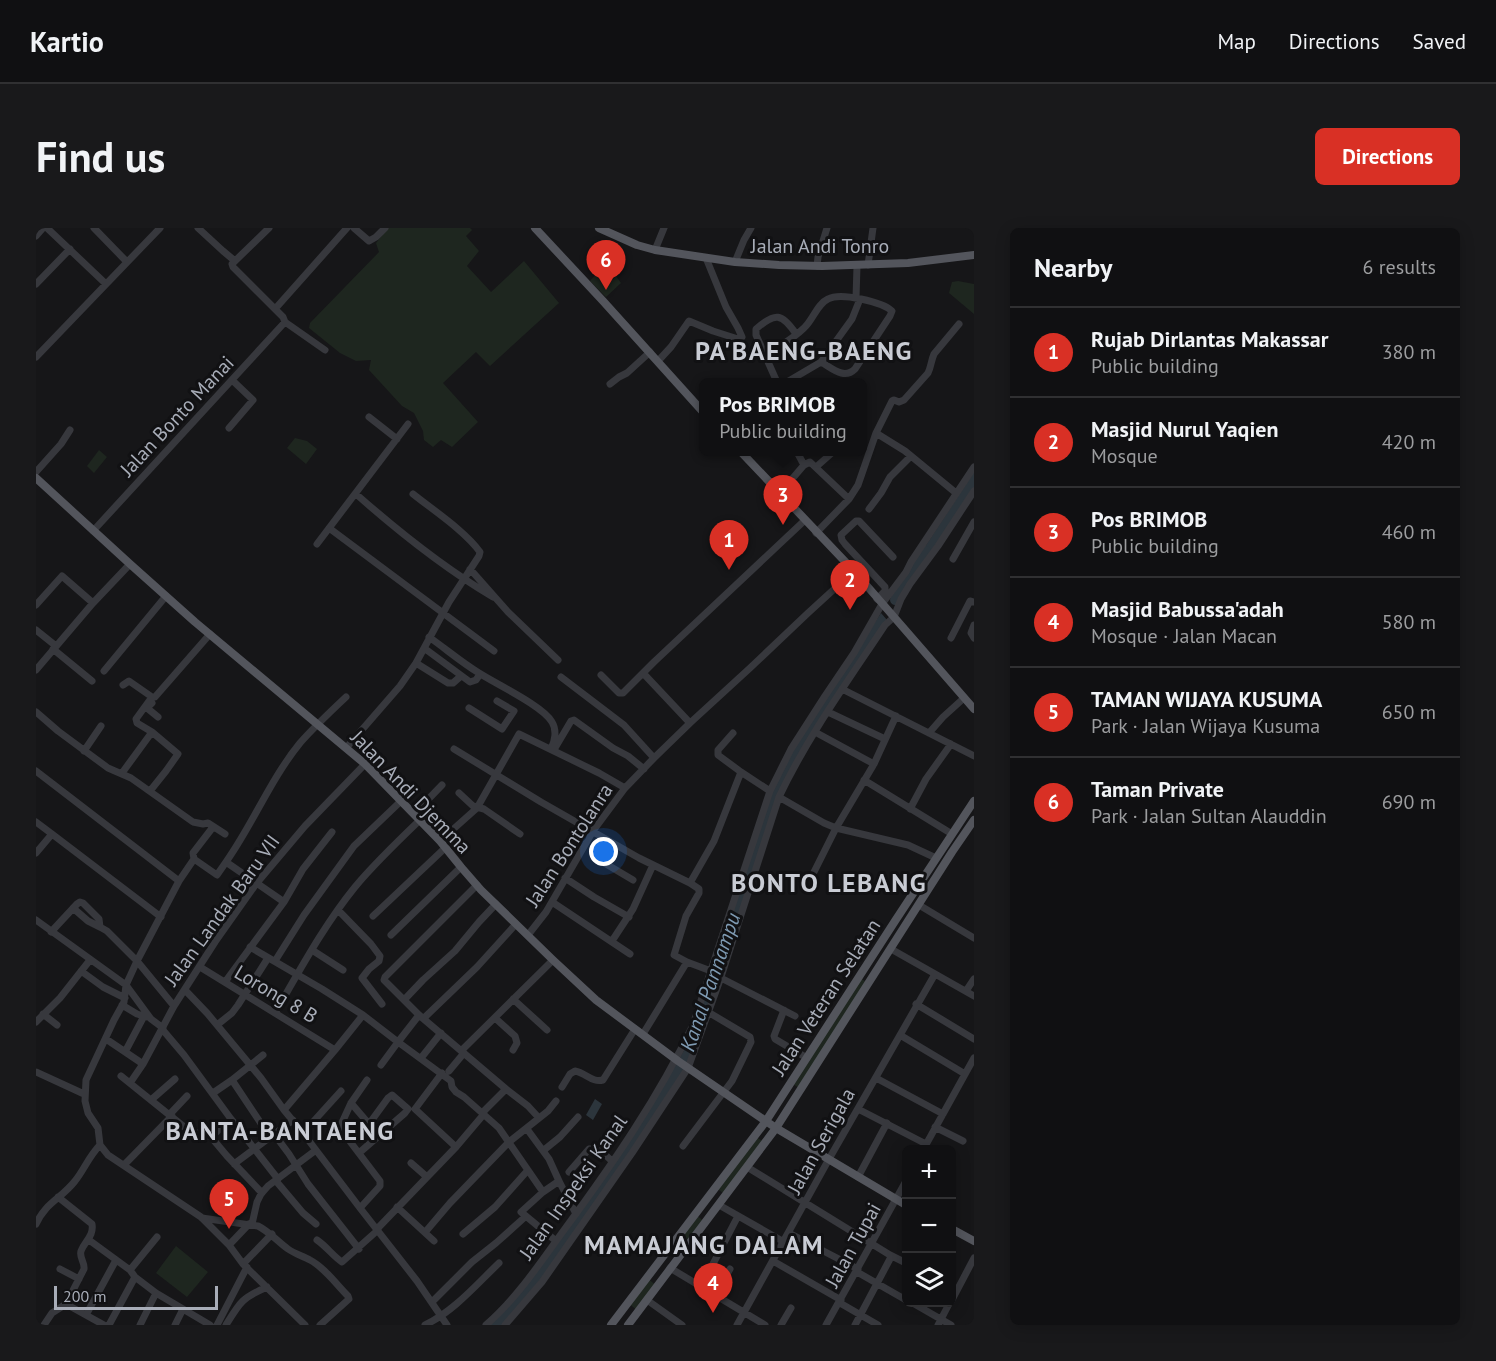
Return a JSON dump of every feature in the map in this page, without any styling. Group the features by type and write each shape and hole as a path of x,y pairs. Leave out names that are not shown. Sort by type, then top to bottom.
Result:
{"main road":[{"path":"535,228 699,407"},
{"name":"Jalan Andi Tonro","path":"599,228 637,245 655,250 735,262 857,266 974,255"},
{"path":"745,456 854,572 974,709"},
{"name":"Jalan Andi Djemma","path":"36,478 166,596 365,764 443,844 477,885 596,1000 687,1068 766,1121"},
{"name":"Jalan Veteran Selatan","path":"611,1325 766,1121 974,801"},
{"name":"Jalan Veteran Selatan","path":"628,1325 776,1128 974,820"},
{"path":"863,971 873,977"},
{"path":"766,1121 902,1203"},
{"path":"698,1212 707,1220"},
{"path":"956,1232 974,1241"},
{"path":"624,1308 635,1316"}],"street":[{"path":"36,236 45,228 106,284"},
{"path":"94,228 127,262"},
{"path":"36,357 160,228"},
{"path":"198,228 236,261"},
{"path":"269,228 232,264 233,267 283,317 285,322 325,350"},
{"path":"275,309 347,228"},
{"path":"354,228 369,241 385,228"},
{"path":"655,250 664,228"},
{"path":"735,262 751,228"},
{"path":"817,266 827,228"},
{"path":"868,265 873,228"},
{"path":"36,284 70,249"},
{"path":"658,361 689,321 738,339 742,337 726,307 706,258"},
{"path":"794,378 820,362 852,319 858,299 857,266"},
{"path":"765,356 808,324 828,298 858,299 880,304 892,311 850,374 836,371 820,362"},
{"path":"775,378 765,356 757,328 775,317 785,319 796,334"},
{"name":"Jalan Bonto Manai","path":"93,531 285,322"},
{"path":"816,533 849,500 862,476 876,434 892,401 902,402 928,373 934,354 959,324"},
{"path":"610,384 627,374 650,352"},
{"path":"230,428 254,400 232,380"},
{"path":"369,417 397,439"},
{"path":"316,544 408,424"},
{"path":"36,472 61,444 70,430"},
{"path":"876,434 898,446 924,465 956,493"},
{"path":"867,444 872,447"},
{"path":"799,456 804,465"},
{"path":"816,467 828,456"},
{"path":"869,509 890,477 911,456"},
{"path":"780,493 804,465 810,462 849,500"},
{"path":"505,1325 542,1282 632,1153 687,1068 721,978 779,797 797,762 842,689 885,625 894,617 917,565 956,493 974,467"},
{"path":"917,565 938,546 974,491"},
{"path":"356,494 464,580 493,597"},
{"path":"346,747 400,686 479,556 480,552 477,548 412,494"},
{"path":"601,675 619,693 623,693 804,520"},
{"path":"880,601 885,587 845,544 842,535 856,521 860,521 893,556"},
{"path":"953,559 973,525"},
{"path":"329,528 494,651"},
{"path":"36,670 93,603 130,564"},
{"name":"Jalan Inspeksi Kanal","path":"486,1325 509,1303 576,1214 638,1124 677,1060 693,1025 770,791 791,749 854,652 880,601 906,572 917,565"},
{"path":"470,569 493,597 558,660"},
{"name":"Jalan Bontolanra","path":"528,935 552,902 592,833 625,789 690,723 854,572"},
{"path":"36,605 62,576 93,603"},
{"path":"104,671 166,596"},
{"path":"951,638 970,601 974,602"},
{"path":"963,615 974,624 971,633 974,638"},
{"path":"36,630 92,681"},
{"path":"150,790 178,754 136,720 153,697 210,634"},
{"path":"429,637 480,674 549,717 555,731 552,750"},
{"path":"423,648 470,682 473,682 480,674"},
{"path":"416,663 448,683 453,683 461,676"},
{"path":"643,673 690,723"},
{"path":"561,676 624,724 654,758"},
{"path":"123,685 129,681 153,697"},
{"path":"842,689 974,756"},
{"path":"153,697 147,708 158,717"},
{"path":"194,860 217,875 237,846 273,783 300,744 346,697"},
{"path":"929,733 964,698"},
{"path":"497,700 514,711 504,727"},
{"path":"469,708 500,729 504,727 519,734 599,773 625,789"},
{"path":"36,712 108,768 122,773 150,790 193,822 208,823 225,834"},
{"path":"828,712 885,739"},
{"path":"813,874 836,828 874,764 896,716"},
{"path":"552,750 571,721 574,720 644,769"},
{"path":"84,751 101,726"},
{"path":"122,773 152,732"},
{"path":"815,732 874,764"},
{"path":"733,733 718,750 720,757 770,791"},
{"path":"373,916 477,808 519,734"},
{"path":"910,809 926,779 951,744"},
{"path":"454,749 610,844 699,889 686,916 674,954 675,957 711,971"},
{"name":"Jalan Landak Baru VII","path":"130,1083 143,1064 174,1006 256,884 305,826 365,764"},
{"path":"36,771 179,881"},
{"path":"690,883 714,841 741,772"},
{"path":"864,780 952,834"},
{"path":"275,1013 338,910 442,784"},
{"path":"459,793 470,805 484,809 520,834"},
{"path":"779,797 836,828 908,845 936,858"},
{"path":"217,1025 232,1012 272,960 354,846 401,801"},
{"path":"36,822 161,917"},
{"path":"213,827 193,853 194,860 179,881 137,961 126,985 123,1002 89,1073 84,1094 88,1113 98,1128 100,1145 108,1155 201,1217 229,1245 245,1266 305,1325"},
{"path":"225,982 284,902 303,869 332,832"},
{"path":"592,833 651,866"},
{"path":"36,854 52,834"},
{"path":"610,844 601,861 633,880"},
{"path":"226,862 284,902"},
{"path":"612,941 635,906 651,866"},
{"path":"391,935 461,867"},
{"path":"565,878 629,917"},
{"path":"477,885 385,977 384,982 539,1118"},
{"path":"51,932 80,902 99,919 100,927"},
{"path":"552,902 630,954"},
{"path":"404,1000 455,951 496,904"},
{"path":"919,905 974,938"},
{"path":"73,908 88,921 107,931 137,961 174,1006"},
{"path":"338,910 380,956 379,961 362,980 382,1004"},
{"path":"36,932 39,922 126,985 147,1017"},
{"path":"381,1065 398,1042 477,967 516,924"},
{"path":"250,947 363,1015 421,1058 445,1072 456,1092 464,1096 499,1128 543,1192"},
{"path":"312,950 343,970"},
{"path":"891,950 974,996"},
{"path":"36,1022 60,998 90,960"},
{"path":"456,1147 415,1109 463,1051 553,960"},
{"path":"562,1087 570,1074 575,1071 595,1081 603,1080 687,962"},
{"name":"Lorong 8 B","path":"200,967 335,1050"},
{"path":"81,971 147,1017 172,1039 303,1214 316,1224"},
{"name":"Jalan Serigala","path":"737,1325 916,1004 935,974"},
{"path":"721,978 795,1016"},
{"path":"966,991 974,979"},
{"path":"185,990 250,1065 417,1281 447,1325"},
{"path":"513,999 547,1030"},
{"path":"916,1004 974,1039"},
{"path":"784,1010 774,1036 775,1039 807,1058"},
{"path":"683,1146 732,1081 751,1042 751,1038 708,1012"},
{"path":"44,1014 57,1025"},
{"path":"284,1110 363,1015"},
{"path":"125,1052 147,1017"},
{"path":"495,1018 515,1036 517,1043 513,1050"},
{"path":"421,1058 441,1033"},
{"path":"900,1035 965,1074"},
{"path":"106,1039 143,1064"},
{"path":"213,1093 263,1055"},
{"path":"926,1145 974,1058"},
{"path":"36,1072 84,1094"},
{"path":"121,1076 188,1130 211,1137 262,1193"},
{"path":"876,1078 943,1114"},
{"path":"151,1100 175,1079"},
{"path":"232,1080 359,1249"},
{"path":"360,1208 381,1183 340,1129 342,1119 351,1103 368,1080"},
{"path":"317,1240 333,1252 341,1262 344,1261 359,1249 456,1147 506,1089"},
{"path":"303,1133 342,1090"},
{"path":"359,1153 406,1112 407,1107 392,1095 369,1124"},
{"path":"124,1166 187,1096"},
{"path":"426,1231 510,1142 556,1101"},
{"path":"351,1103 379,1136"},
{"path":"858,1109 887,1123 922,1145"},
{"path":"544,1150 560,1137 578,1117"},
{"path":"211,1137 231,1119"},
{"path":"234,1164 293,1120"},
{"path":"858,1177 887,1123"},
{"path":"935,1127 963,1141"},
{"path":"527,1128 544,1150 576,1214"},
{"path":"37,1221 44,1210 75,1180 100,1145"},
{"path":"569,1172 589,1149 598,1150 612,1161"},
{"path":"229,1245 251,1224 262,1193 316,1150"},
{"path":"411,1163 427,1177"},
{"path":"747,1167 902,1261"},
{"path":"463,1234 495,1207 528,1170"},
{"path":"556,1241 525,1217 521,1211 559,1181"},
{"name":"Jalan Tupai","path":"826,1325 841,1302 902,1189"},
{"path":"47,1324 52,1313 66,1304 79,1279 85,1266 80,1256 81,1252 93,1230 92,1224 58,1197"},
{"path":"719,1204 783,1242"},
{"path":"397,1208 426,1231 434,1241"},
{"path":"701,1287 738,1216"},
{"path":"201,1217 251,1224 267,1230 290,1250 318,1266 348,1296 348,1301 320,1325"},
{"path":"432,1302 472,1262 525,1217"},
{"path":"789,1233 858,1270 902,1298"},
{"path":"219,1325 245,1266 272,1234"},
{"path":"130,1270 157,1236"},
{"path":"88,1240 130,1270 135,1277 156,1293 183,1309 219,1325"},
{"path":"855,1325 878,1284 890,1255"},
{"path":"956,1285 974,1258"},
{"path":"86,1315 116,1260"},
{"path":"773,1261 878,1325"},
{"path":"425,1325 441,1317 499,1263"},
{"path":"670,1268 765,1325"},
{"path":"60,1269 79,1279"},
{"path":"715,1295 730,1269"},
{"path":"110,1325 135,1277"},
{"path":"219,1325 242,1300 267,1287"},
{"path":"140,1325 156,1293"},
{"path":"647,1300 682,1325"},
{"path":"66,1304 104,1325"},
{"path":"918,1307 939,1322 951,1325"},
{"path":"939,1322 948,1307"},
{"path":"781,1325 791,1308"},
{"path":"175,1325 183,1309"}],"shaded area":[{"path":"388,228 470,228 472,230 466,236 479,251 467,266 491,292 524,261 559,303 490,366 476,352 443,383 478,422 452,447 441,440 433,447 424,440 423,431 414,413 402,406 369,370 371,360 356,361 340,353 309,328 310,323 379,252 376,243"},
{"path":"597,273 601,276 603,274 611,281 616,276 621,283 606,297 590,281"},
{"path":"952,282 974,284 974,314 949,293"},
{"path":"295,438 307,441 317,449 306,464 287,448"},
{"path":"99,450 107,457 94,473 87,466"},
{"path":"859,977 869,984 801,1089 791,1083"},
{"path":"755,1136 765,1143 726,1195 716,1188"},
{"path":"696,1215 705,1222 677,1259 668,1252"},
{"path":"176,1246 208,1272 187,1297 156,1273"},
{"path":"647,1278 657,1286 638,1311 628,1303"}],"water":[{"path":"974,472 974,489 923,566 917,559"},
{"path":"914,564 919,570 897,601 893,597"},
{"path":"881,613 887,620 782,785 701,1029 685,1070 542,1278 502,1325 490,1325 510,1305 657,1097 690,1040 773,790 799,738"},
{"path":"595,1099 602,1104 593,1120 586,1115"}],"waterway":[{"name":"Kanal Pannampu","path":"895,600 926,551"}],"place":[{"name":"Taman Private","path":"606,290"},
{"name":"Pos BRIMOB","path":"783,525"},
{"name":"Rujab Dirlantas Makassar","path":"729,570"},
{"name":"Masjid Nurul Yaqien","path":"850,610"},
{"name":"TAMAN WIJAYA KUSUMA","path":"229,1229"},
{"name":"Masjid Babussa'adah","path":"713,1313"}],"district":[{"name":"PA'BAENG-BAENG","path":"804,350"},
{"name":"BONTO LEBANG","path":"829,882"},
{"name":"BANTA-BANTAENG","path":"280,1130"},
{"name":"MAMAJANG DALAM","path":"704,1244"}]}
